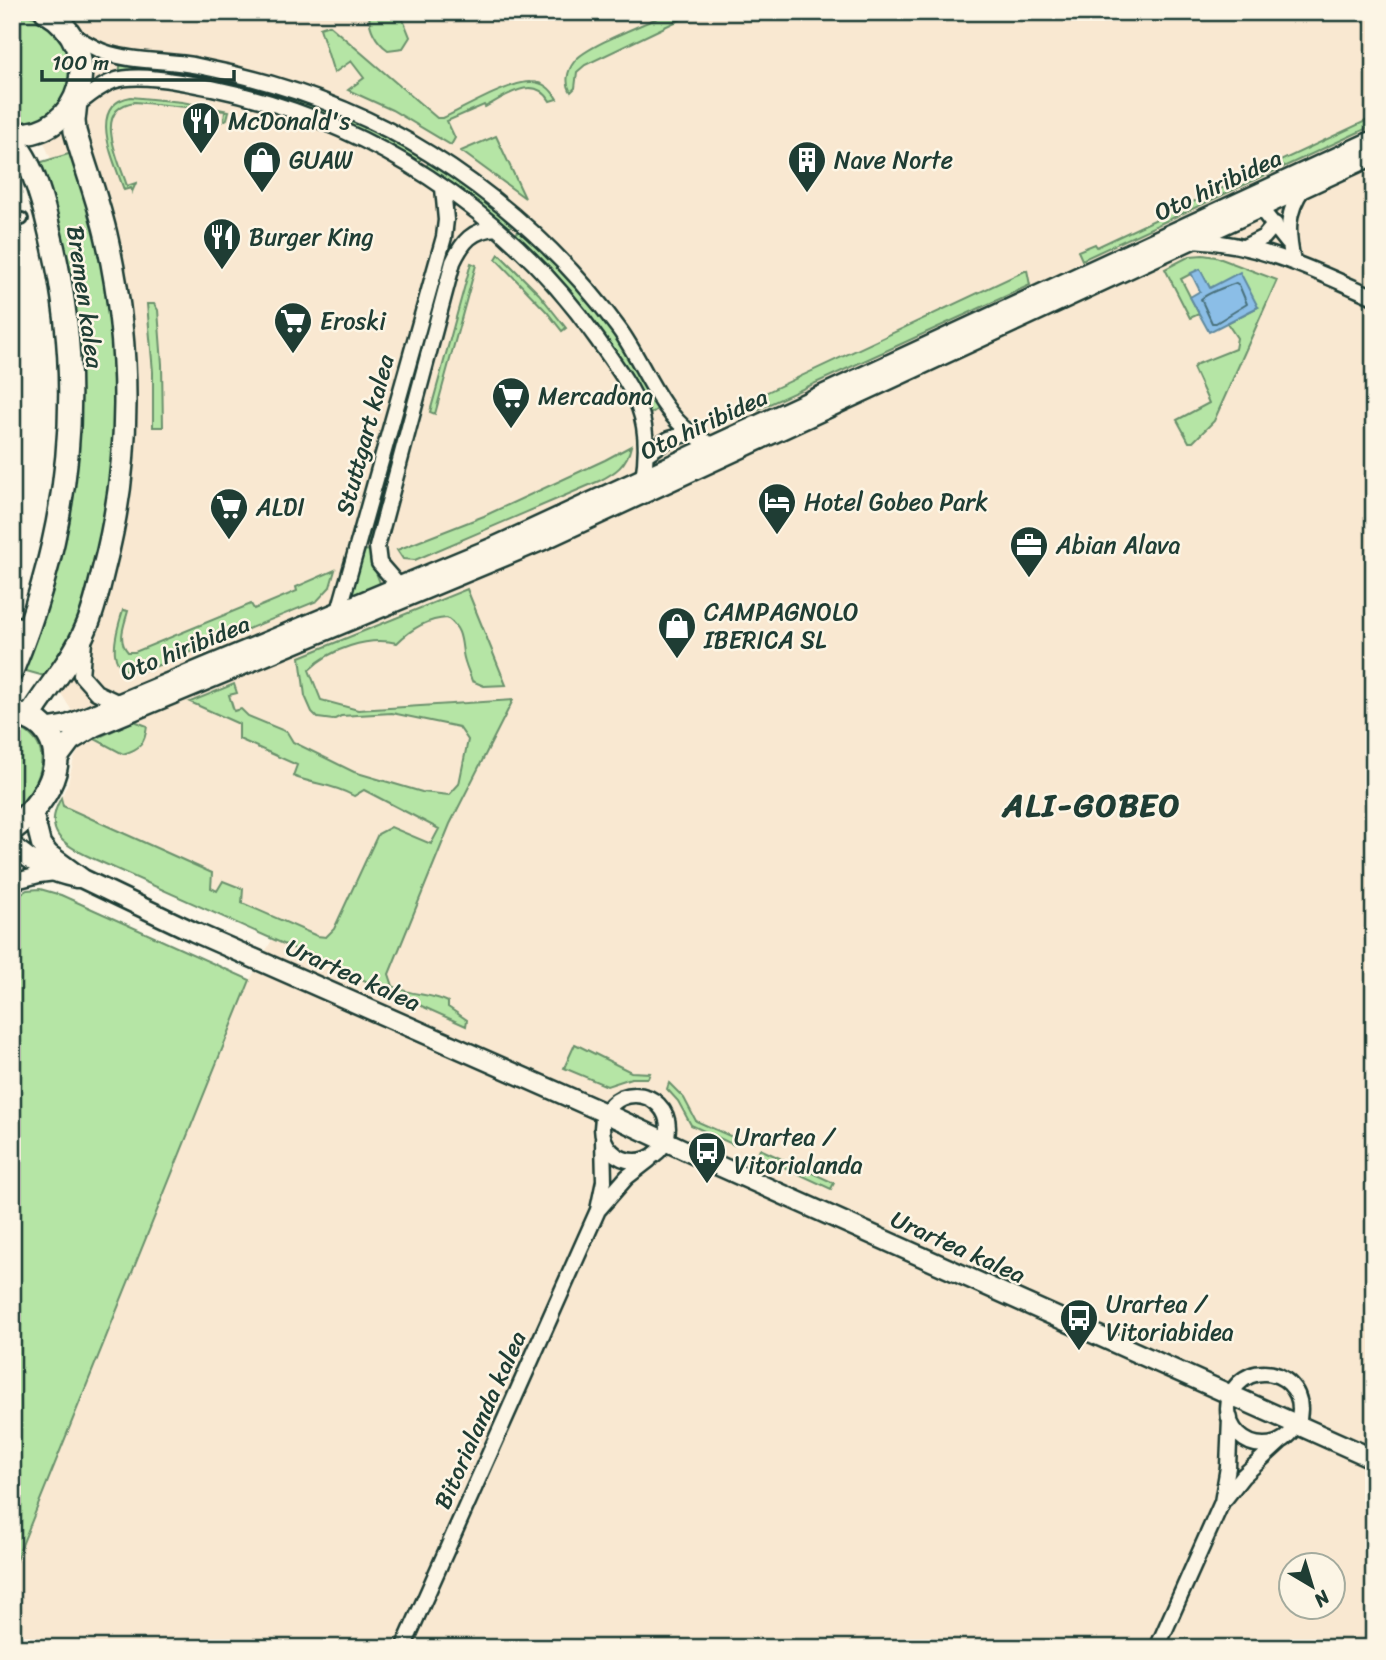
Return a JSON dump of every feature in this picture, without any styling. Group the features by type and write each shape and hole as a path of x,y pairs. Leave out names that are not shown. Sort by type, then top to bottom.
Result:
{"main road":[{"path":"46,12 61,22 71,35"},
{"name":"Bremen kalea","path":"29,721 86,630 113,528 124,428 125,376 116,286 100,211 75,131 72,105 82,69 77,46 71,35"},
{"path":"12,134 41,130 72,105"},
{"name":"Bremen kalea","path":"12,141 22,151 33,177 54,249 66,317 71,384 67,461 60,514 46,576 21,626 12,671"},
{"path":"12,830 33,812 44,795 56,761 52,741 29,721"}],"street":[{"path":"71,35 103,52 197,66 260,80 308,95 382,127 429,154 521,222 572,273 619,329 667,407 690,433 714,446"},
{"path":"72,105 114,81 127,79 184,83 225,91 293,111 334,126 408,164 496,228 537,266 572,306 615,365 642,412 648,436 643,479"},
{"name":"Oto hiribidea","path":"56,761 71,741 94,727 539,542 1190,240 1253,203 1374,140"},
{"name":"Oto hiribidea","path":"29,721 67,725 496,546 1253,203 1303,188 1374,155"},
{"name":"Stuttgart kalea","path":"339,611 444,237 446,220 443,188"},
{"path":"1293,261 1287,227 1293,203 1303,188"},
{"path":"1253,203 1275,224 1289,244"},
{"path":"1247,246 1264,237 1275,224"},
{"name":"Stuttgart kalea","path":"399,586 379,563 377,547 453,262 467,237 485,229 496,228"},
{"path":"1190,240 1247,246 1293,261 1374,297"},
{"path":"648,453 669,439 690,433"},
{"name":"Bremen kalea","path":"86,630 82,675 96,692 117,702"},
{"name":"Urartea kalea","path":"33,812 41,844 49,854 83,879 207,938 666,1140 769,1189 1374,1459"},
{"name":"Urartea kalea","path":"12,845 30,861 55,873 83,879"},
{"path":"12,882 55,873"},
{"path":"636,1094 649,1097 666,1115 668,1128 661,1150 638,1162 623,1160 610,1152 603,1139 601,1126 605,1113 612,1103 624,1096 636,1094"},
{"name":"Bitorialanda kalea","path":"403,1648 598,1210 604,1181 603,1139"},
{"name":"Bitorialanda kalea","path":"598,1210 627,1177 652,1157"},
{"path":"1157,1648 1222,1503 1243,1476 1297,1425 1300,1401 1289,1383 1281,1377 1270,1373 1249,1376 1239,1383 1231,1394 1228,1405 1228,1467 1222,1503"},
{"path":"1230,1418 1237,1432 1247,1440 1258,1444 1283,1440"}],"shaded area":[{"path":"12,12 1374,12 1374,1648 12,1648 12,1571 250,980 279,927 67,816 61,798 74,759 90,740 39,658 81,231 12,66"}],"green space":[{"path":"370,12 400,12 410,37 403,48 388,50 380,43 371,28"},
{"path":"671,12 696,12 585,65 577,72 575,88 571,92 567,81 568,73 580,56 604,42"},
{"path":"12,14 32,17 49,25 61,38 69,54 71,72 68,89 59,106 40,121 12,126"},
{"path":"329,25 437,118 443,118 522,83 536,82 543,85 550,89 557,99 550,101 536,89 528,88 511,93 485,107 484,105 447,121 455,138 451,145 392,110 348,90 364,78 351,61 334,73 320,28"},
{"path":"121,60 185,68 318,102 424,155 417,164 338,123 119,74"},
{"path":"131,97 182,102 229,111 224,121 225,111 135,102 122,106 114,114 111,136 127,186 136,183 132,192 131,188 124,190 110,150 106,123 109,111 117,102"},
{"path":"1374,117 1374,125 1082,260 1078,251 1095,244 1097,247"},
{"path":"496,136 525,198 461,151"},
{"path":"72,153 90,215 104,279 110,325 114,371 112,466 97,557 85,600 48,677 19,669 75,414 35,164"},
{"path":"431,159 515,221 507,231 424,170"},
{"path":"521,228 590,301 616,335 660,407 649,415 634,386 513,237"},
{"path":"499,254 539,294 566,328 562,331 496,259"},
{"path":"1190,256 1216,257 1277,280 1214,421 1193,442 1189,442 1177,420 1209,403 1193,368 1235,349 1237,338 1227,323 1258,307 1210,288 1200,269 1181,279 1199,314 1190,318 1165,269"},
{"path":"471,263 476,265 435,414 430,412"},
{"path":"1027,270 1030,285 752,412 746,402"},
{"path":"147,304 154,304 158,310 163,427 153,427 153,372"},
{"path":"406,397 411,399 373,545 366,543"},
{"path":"631,446 620,468 599,481 415,560 403,559 397,550 484,516"},
{"path":"364,550 372,551 382,588 348,601"},
{"path":"335,570 330,587 317,601 149,669 134,671 124,669 118,663 115,643 123,610 128,611 122,633 123,643 128,652 135,652 251,604 254,609 297,591 296,587"},
{"path":"467,589 506,685 484,686 472,681 464,660 460,634 447,618 420,626 397,643 374,641 338,650 309,670 321,700 358,710 513,700 450,824 389,974 393,986 448,1002 448,1007 467,1020 466,1026 92,858 72,848 58,836 54,820 61,798 63,806 212,873 211,888 217,891 223,881 243,889 242,903 317,936 326,937 334,929 378,834 391,827 431,844 439,829 364,790 354,796 293,776 297,765 239,739 239,724 190,702 234,684 237,693 229,695 234,711 241,709 248,716 287,732 293,742 354,772 422,792 449,795 459,784 468,740 459,727 392,713 341,716 333,720 318,718 312,712 305,696 300,657"},
{"path":"134,721 147,726 141,745 134,750 123,754 95,739"},
{"path":"12,728 23,730 35,740 41,759 33,789 12,812"},
{"path":"40,889 61,895 250,980 12,1570 12,899 27,890"},
{"path":"575,1044 631,1072 650,1073 648,1078 631,1078 607,1086 564,1068"},
{"path":"669,1083 684,1098 696,1121 737,1139 734,1145 691,1125 678,1101 667,1089"},
{"path":"760,1149 834,1183 831,1189 758,1155"}],"water":[{"path":"1200,269 1210,288 1240,272 1258,307 1209,332 1190,297 1200,291 1191,273"}],"place":[{"name":"McDonald's","path":"201,155"},
{"name":"GUAW","path":"262,194"},
{"name":"Nave Norte","path":"807,194"},
{"name":"Burger King","path":"222,271"},
{"name":"Eroski","path":"293,355"},
{"name":"Mercadona","path":"511,430"},
{"name":"Hotel Gobeo Park","path":"777,536"},
{"name":"ALDI","path":"229,541"},
{"name":"Abian Alava","path":"1029,579"},
{"name":"CAMPAGNOLO IBERICA SL","path":"677,660"},
{"name":"Urartea / Vitorialanda","path":"707,1185"},
{"name":"Urartea / Vitoriabidea","path":"1079,1352"}],"district":[{"name":"ALI-GOBEO","path":"1092,805"}]}
